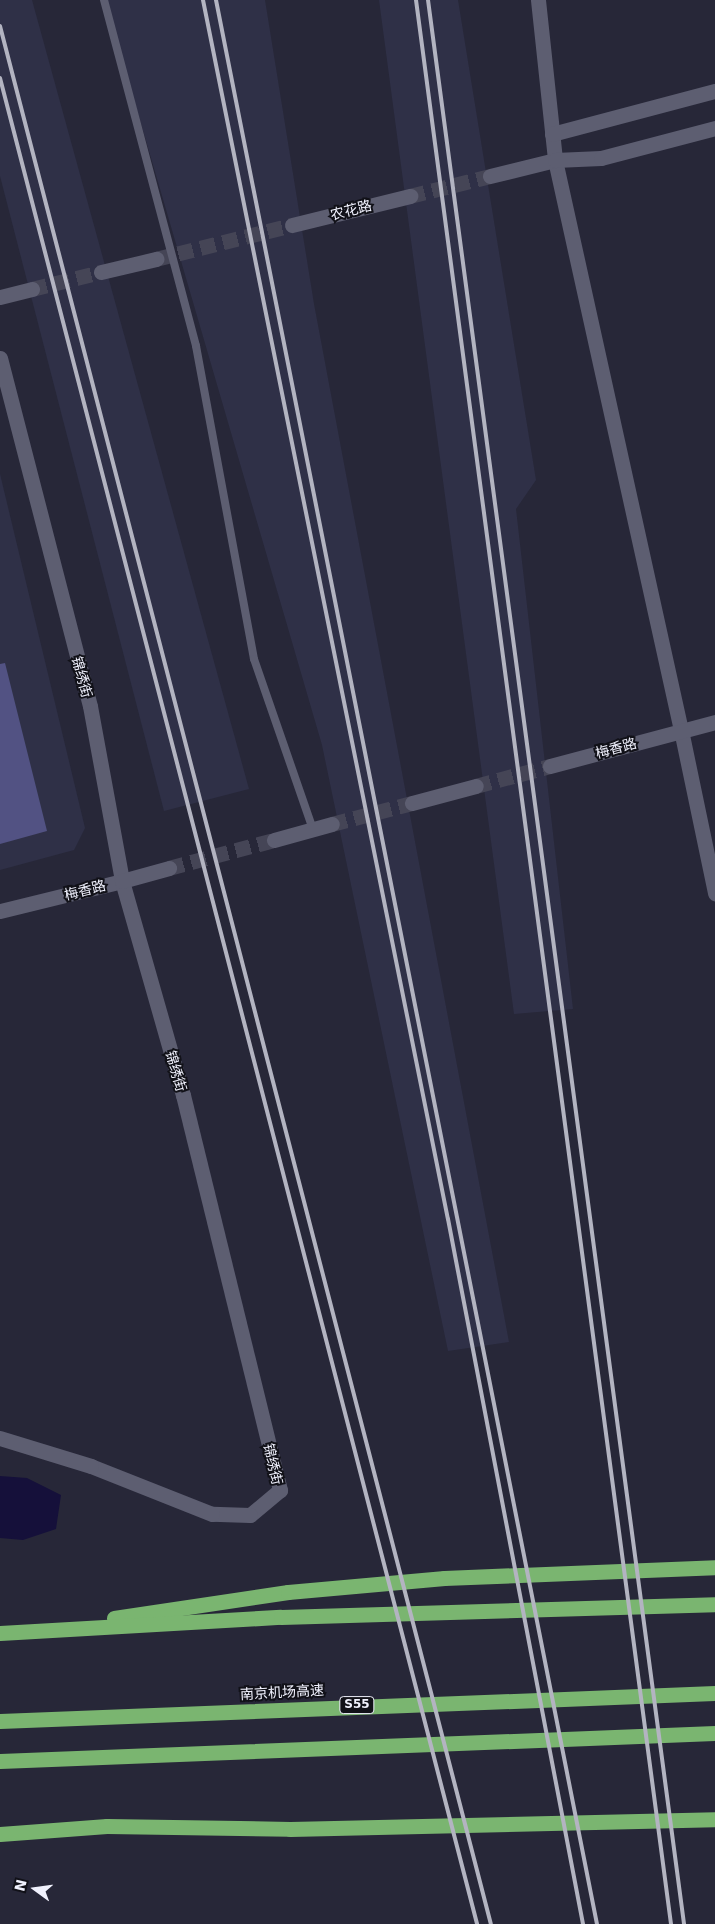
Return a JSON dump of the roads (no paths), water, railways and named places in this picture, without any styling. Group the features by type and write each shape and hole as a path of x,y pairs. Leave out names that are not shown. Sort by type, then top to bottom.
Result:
{"highway":[{"path":"19,1632 288,1592 444,1578 715,1567"},
{"path":"0,1633 281,1617 715,1604"},
{"name":"南京机场高速","path":"0,1722 715,1693"},
{"path":"0,1761 715,1734"},
{"path":"0,1834 107,1826 290,1829 715,1819"}],"street":[{"path":"538,0 555,160 681,730 715,893"},
{"path":"552,134 715,91"},
{"path":"490,176 555,160 601,158 715,128"},
{"name":"农花路","path":"292,225 410,196"},
{"path":"101,272 156,259"},
{"path":"0,297 32,290"},
{"name":"锦绣街","path":"0,358 90,706 122,881 183,1095 280,1490 250,1515 212,1514 91,1466 0,1438"},
{"name":"梅香路","path":"550,766 715,722"},
{"path":"412,803 476,786"},
{"path":"274,840 332,824"},
{"name":"梅香路","path":"0,911 169,868"}],"lane":[{"path":"104,0 196,346 254,659 313,830"}],"tunnel":[{"path":"410,196 490,176"},
{"path":"156,259 292,225"},
{"path":"32,289 101,272"},
{"path":"476,786 550,766"},
{"path":"332,824 412,803"},
{"path":"169,868 274,840"}],"railway":[{"path":"203,0 448,1219 583,1924"},
{"path":"216,0 597,1924"},
{"path":"416,0 671,1924"},
{"path":"428,0 684,1924"},
{"path":"0,26 491,1924"},
{"path":"0,78 477,1924"}]}
